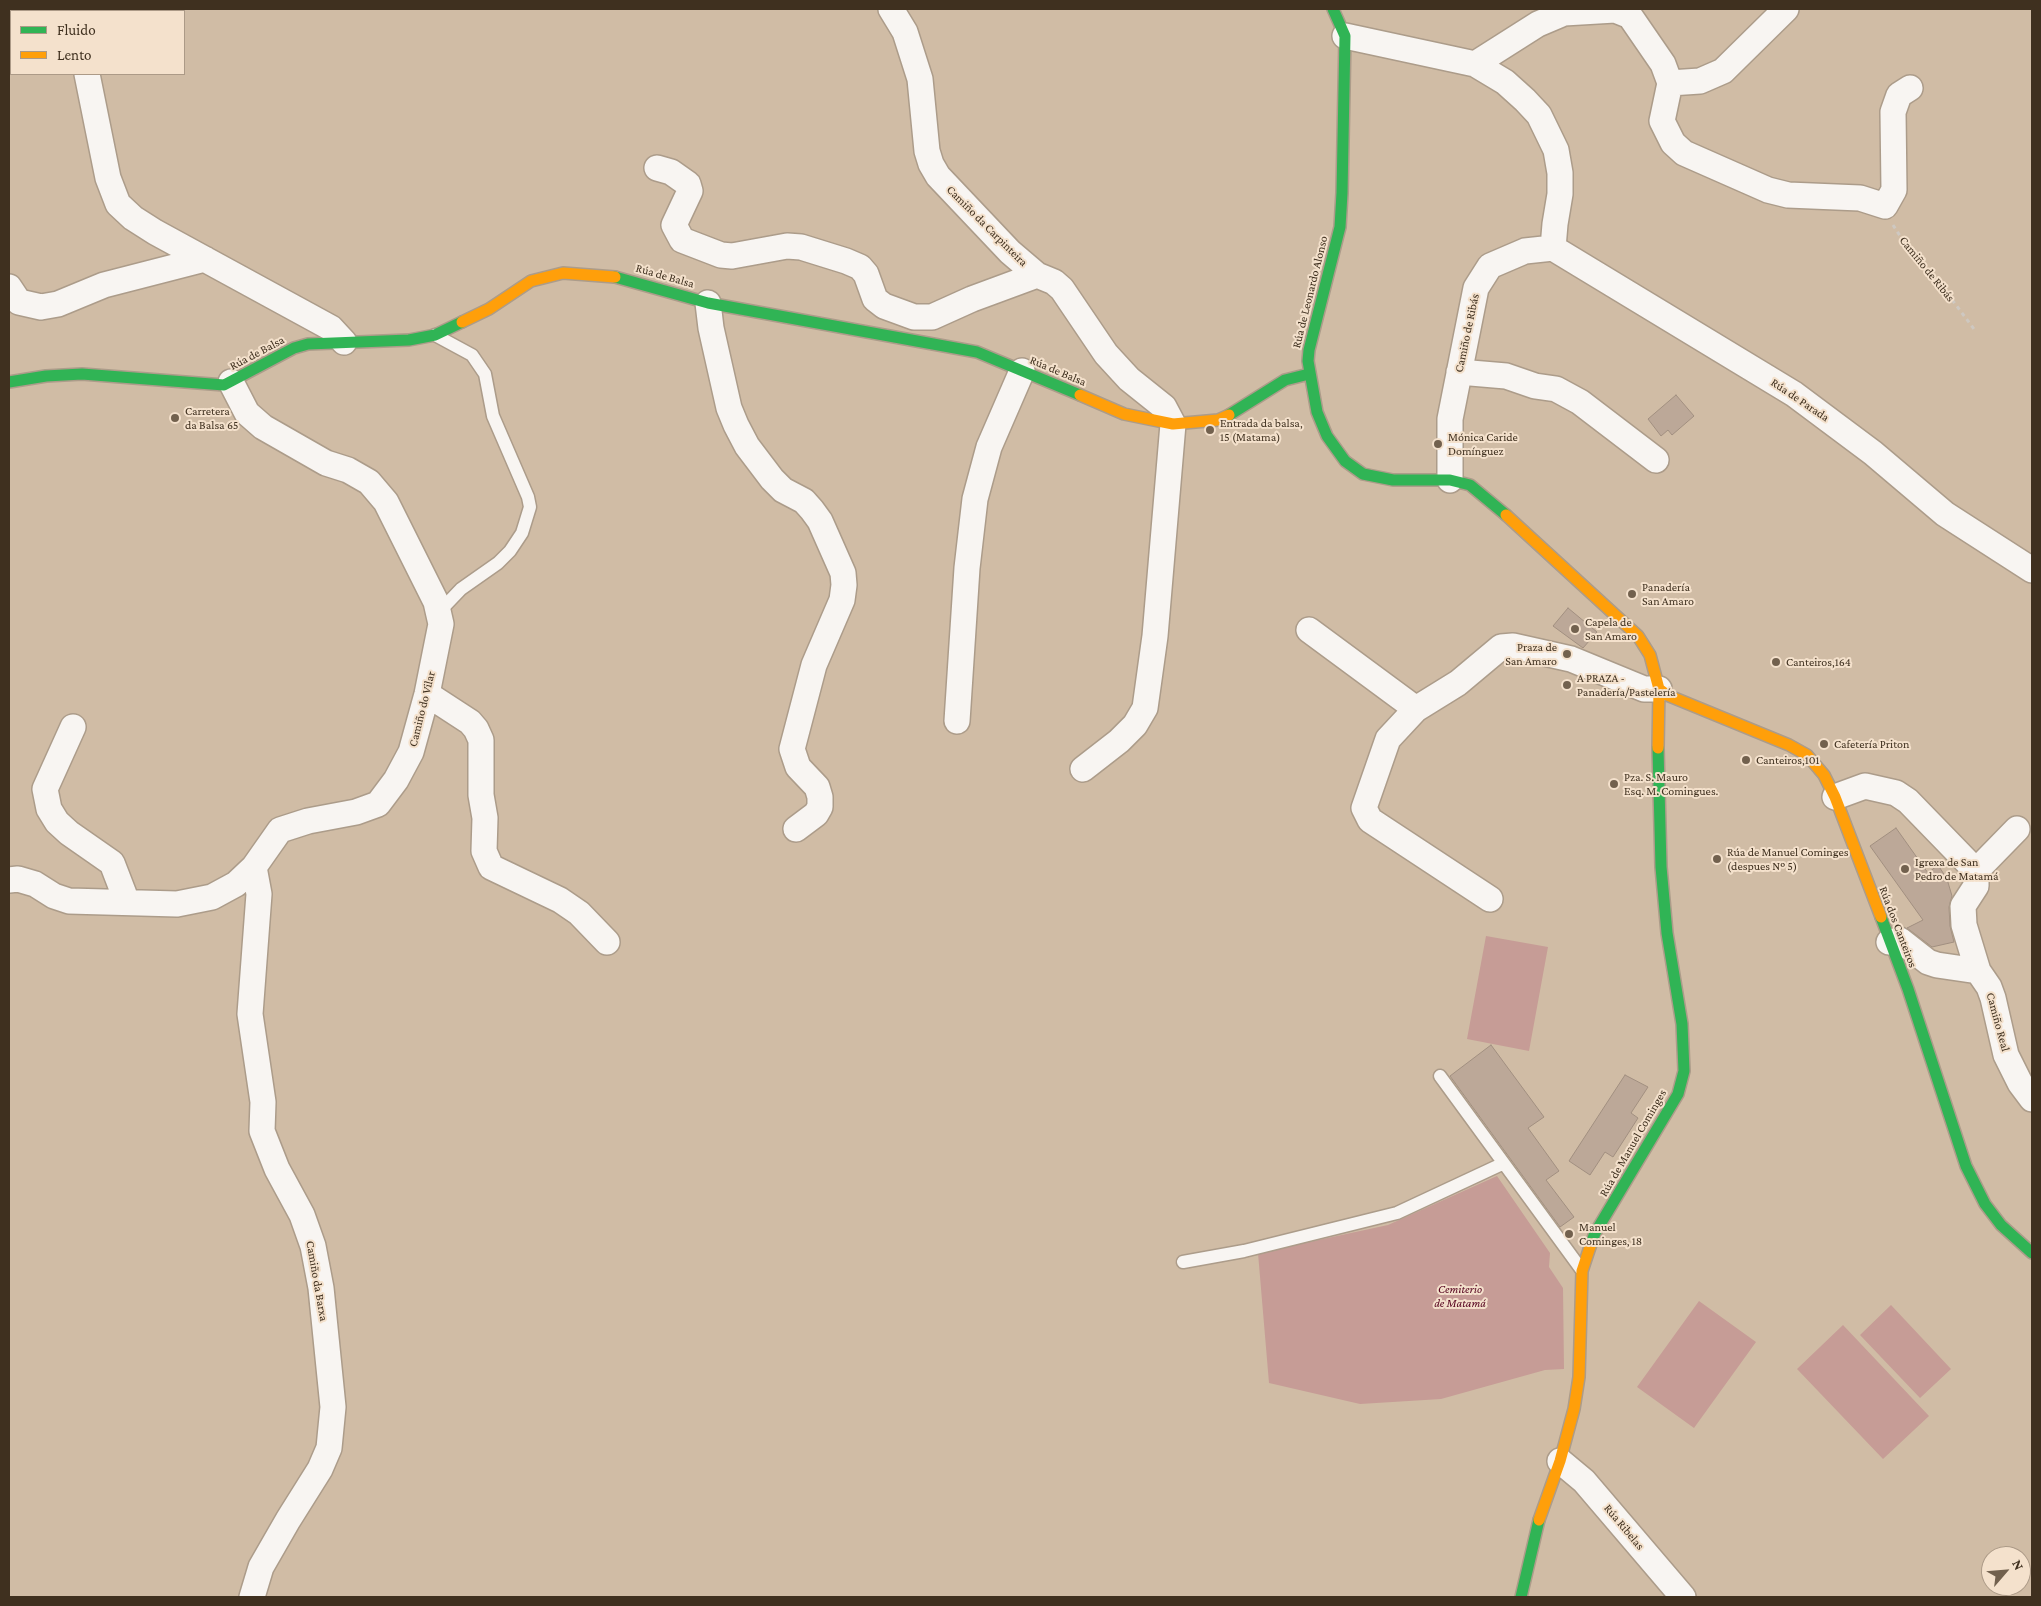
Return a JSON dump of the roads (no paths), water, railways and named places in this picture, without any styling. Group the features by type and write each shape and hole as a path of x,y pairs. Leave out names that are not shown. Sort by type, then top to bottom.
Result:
{"street":[{"name":"Camiño da Carpinteira","path":"892,9 905,32 920,79 927,151 930,164 938,176 1010,252 1037,275 1054,282 1062,289 1106,354 1123,373 1164,407 1173,424"},
{"name":"Rúa de Leonardo Alonso","path":"1333,9 1346,36 1340,227 1309,350 1309,374 1322,425 1333,445 1353,468 1363,474 1378,478 1450,480 1470,485 1478,490 1576,577 1638,636 1650,655 1659,689"},
{"path":"1670,83 1700,81 1723,70 1786,9"},
{"path":"1475,64 1538,24 1565,11 1615,10 1630,16 1663,64 1670,83 1662,121 1673,142 1684,153 1768,190 1788,195 1860,198 1886,206 1894,190 1893,112 1899,95 1910,88"},
{"path":"1346,36 1475,64 1505,82 1539,115 1556,150 1560,173 1553,248"},
{"path":"87,75 108,178 118,204 140,223 331,328 344,342"},
{"path":"657,168 671,172 688,184 690,191 674,225 682,240 721,255 732,256 787,246 801,247 846,260 860,267 866,274 876,299 878,312 897,329 897,336"},
{"name":"Camiño de Ribás","path":"1450,480 1449,427 1476,288 1490,266 1525,251 1553,248"},
{"name":"Rúa de Parada","path":"1553,248 1794,394 1873,452 1951,519 2032,570"},
{"path":"9,287 18,302 41,307 58,304 104,285 205,259"},
{"name":"Rúa de Balsa","path":"9,382 46,376 82,374 114,375 215,386 232,382 294,348 322,342 409,340 435,335 489,309 531,282 563,273 617,277 708,304 897,336 977,352 1124,414 1173,424 1218,420 1241,409 1285,380 1309,374"},
{"path":"876,299 884,306 914,317 932,317 972,299 1037,275"},
{"path":"708,304 711,328 727,399 736,425 747,446 772,479 783,490 804,501 820,521 843,573 842,600 814,665 792,749 798,767 817,787 820,807 816,814 796,829"},
{"path":"957,721 966,576 975,499 989,447 1022,371"},
{"path":"1459,372 1506,376 1535,386 1556,389 1580,402 1656,460"},
{"name":"Camiño do Vilar","path":"9,880 18,879 35,884 54,896 69,901 177,904 212,897 236,884 254,867 280,830 308,821 356,812 378,804 396,780 411,752 427,694 441,624 436,602 386,502 369,482 355,474 326,463 263,427 247,413 232,382"},
{"path":"1083,769 1120,741 1135,724 1145,708 1156,626 1173,424"},
{"path":"1309,630 1416,710"},
{"path":"1490,899 1370,820 1364,808 1388,738 1416,710 1458,683 1501,647 1513,646 1570,659 1644,689 1659,689"},
{"name":"Rúa dos Canteiros","path":"1659,689 1667,695 1789,745 1807,755 1818,765 1835,797 1908,989 1953,1129 1975,1185 2000,1225 2032,1253"},
{"name":"Rúa de Manuel Cominges","path":"1521,1597 1532,1543 1560,1461 1580,1377 1582,1271 1595,1233 1678,1094 1684,1070 1682,1024 1667,933 1661,868 1658,798 1659,689"},
{"path":"427,694 470,722 481,740 481,795 485,818 484,850 491,867 560,900 579,913 607,942"},
{"path":"73,726 45,789 49,809 57,822 69,833 112,863 127,902"},
{"path":"1835,797 1865,786 1896,793 1908,801 1976,871 2017,829"},
{"name":"Camiño da Barxa","path":"252,1597 261,1568 320,1469 329,1448 332,1407 321,1288 313,1246 302,1215 277,1169 262,1130 263,1102 250,1014 259,894 254,867"},
{"name":"Camiño Real","path":"1976,871 1976,886 1963,906 1962,913 1978,972 1989,987 1993,998 2006,1055 2020,1083 2032,1099"},
{"path":"1889,942 1900,940 1928,962 1978,972"},
{"name":"Rúa Ribelas","path":"1560,1461 1584,1480 1683,1597"}],"lane":[{"path":"435,335 472,355 485,374 493,416 528,497 530,507 522,533 510,551 461,589 438,613"},
{"path":"1440,1076 1502,1164 1582,1271"},
{"path":"1183,1262 1244,1251 1397,1214 1502,1164"}],"place":[{"name":"Carretera da Balsa 65","path":"175,418"},
{"name":"Entrada da balsa, 15 (Matama)","path":"1210,430"},
{"name":"Mónica Caride Domínguez","path":"1438,444"},
{"name":"Panadería San Amaro","path":"1632,594"},
{"name":"Capela de San Amaro","path":"1575,629"},
{"name":"Praza de San Amaro","path":"1567,654"},
{"name":"Canteiros,164","path":"1776,662"},
{"name":"A PRAZA - Panadería/Pastelería","path":"1567,685"},
{"name":"Cafetería Priton","path":"1824,744"},
{"name":"Canteiros,101","path":"1746,760"},
{"name":"Pza. S. Mauro Esq. M. Comingues.","path":"1614,784"},
{"name":"Rúa de Manuel Cominges (despues Nº 5)","path":"1717,859"},
{"name":"Igrexa de San Pedro de Matamá","path":"1905,869"},
{"name":"Manuel Cominges, 18","path":"1569,1234"}],"park label":[{"name":"Cemiterio de Matamá","path":"1460,1296"}]}
